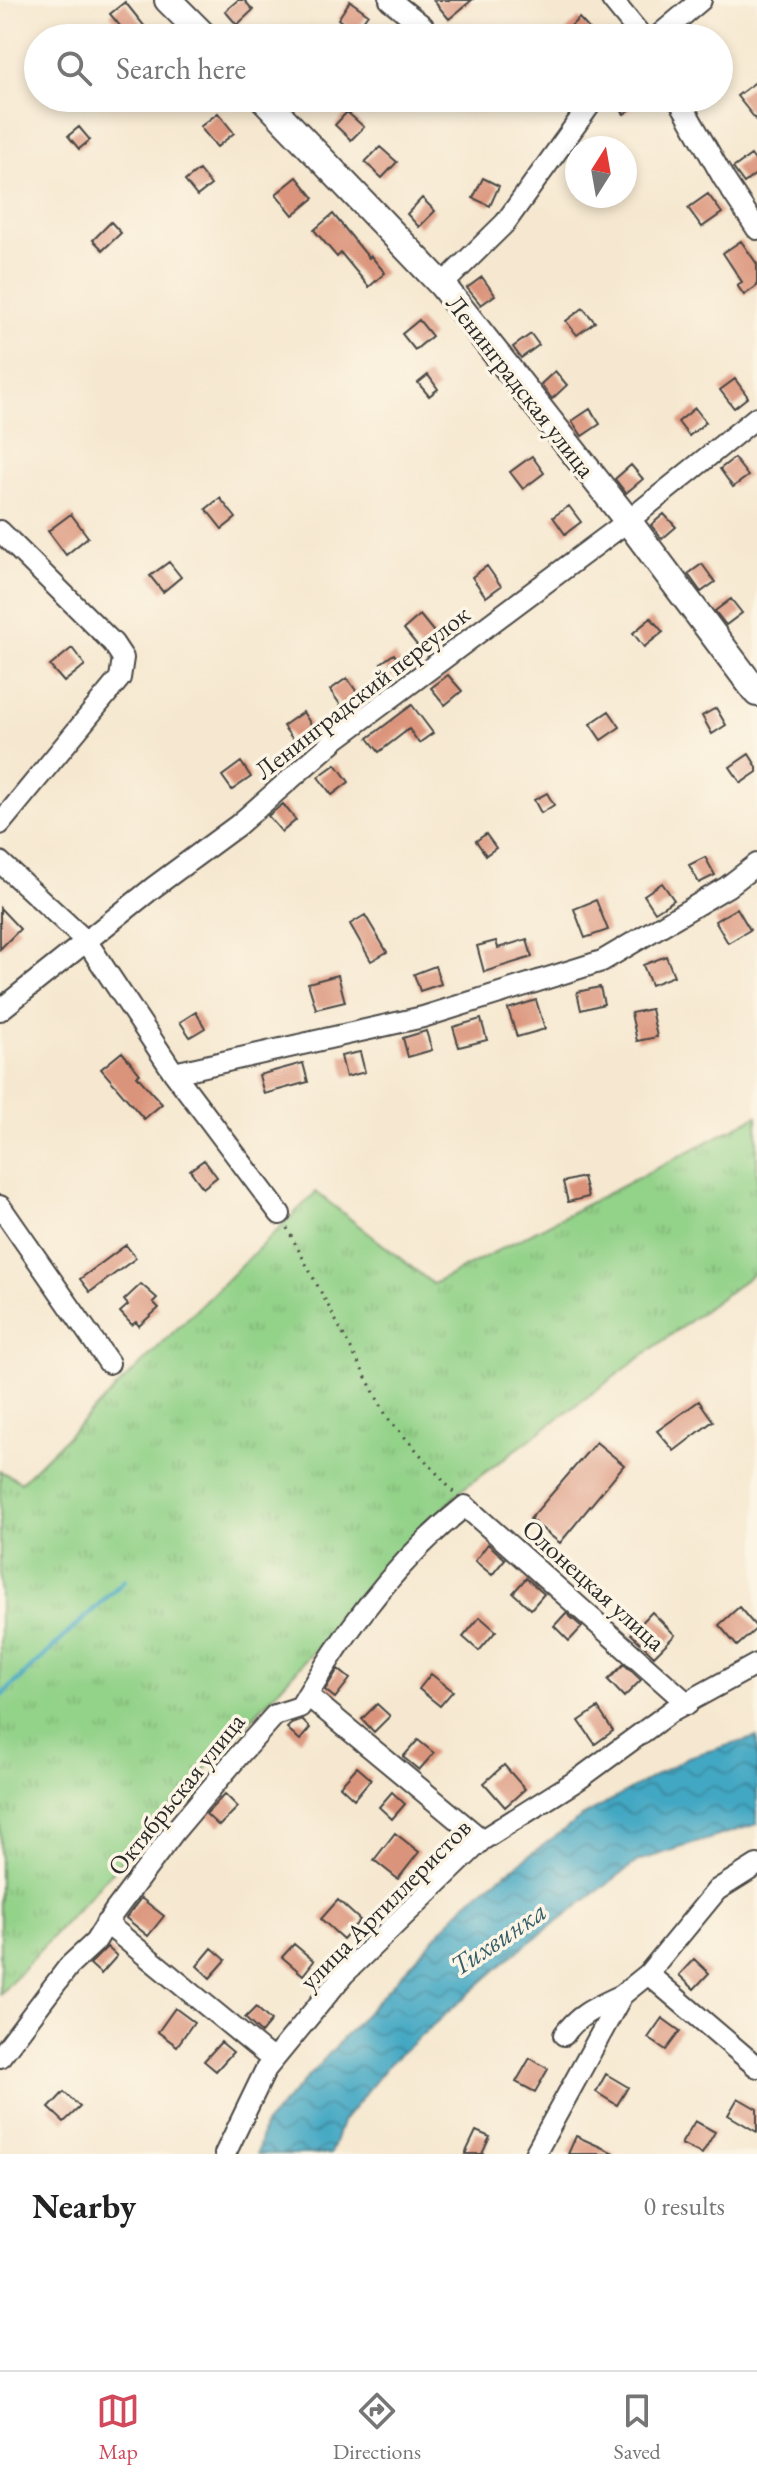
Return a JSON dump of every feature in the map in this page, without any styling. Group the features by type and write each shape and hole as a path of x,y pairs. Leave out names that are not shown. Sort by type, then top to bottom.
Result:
{"main road":[{"path":"168,0 192,24"},
{"name":"Ленинградская улица","path":"276,112 442,285 628,521 757,693"}],"street":[{"path":"390,0 420,24"},
{"path":"612,0 632,24"},
{"path":"673,24 701,0"},
{"path":"442,285 505,223 585,112"},
{"path":"686,112 757,229"},
{"name":"Ленинградский переулок","path":"0,1010 154,887 238,825 336,739 628,521 757,417"},
{"path":"0,531 113,643 123,658 120,678 0,824"},
{"path":"0,862 87,942 174,1073 280,1214"},
{"path":"174,1073 423,1017 602,961 727,887 757,864"},
{"path":"0,1206 109,1363"},
{"name":"Октябрьская улица","path":"0,2057 69,1966 95,1942 174,1832 275,1715 300,1707 326,1662 385,1582 465,1506"},
{"name":"Олонецкая улица","path":"465,1506 688,1704"},
{"name":"улица Артиллеристов","path":"225,2154 273,2060 344,1974 482,1840 579,1779 673,1710 757,1664"},
{"path":"307,1695 482,1840"},
{"path":"564,2035 573,2021 622,1995 648,1974 717,1890 757,1865"},
{"path":"106,1923 273,2060"},
{"path":"648,1974 757,2067"},
{"path":"535,2154 622,1995"}],"path":[{"path":"280,1214 387,1417 465,1506"}],"green space":[{"path":"757,1116 757,1271 460,1491 0,1994 0,1471 21,1482 316,1192 433,1284"}],"water":[{"name":"Тихвинка","path":"757,1737 757,1824 638,1861 515,1953 390,2063 342,2122 331,2154 257,2154 264,2125 469,1900 580,1818 688,1757"}],"building":[{"path":"238,0 244,0 253,10 238,24 225,11"},
{"path":"433,0 472,0 449,19"},
{"path":"350,1 368,14 361,24 345,24 338,19"},
{"path":"125,2 143,24 118,24 110,14"},
{"path":"757,81 757,121 737,96"},
{"path":"347,112 364,127 351,140 335,125"},
{"path":"218,113 234,133 217,147 200,127"},
{"path":"79,127 90,140 79,149 68,136"},
{"path":"380,147 397,162 382,178 365,162"},
{"path":"751,155 757,163 757,173 744,183 733,168"},
{"path":"199,170 211,185 197,196 185,181"},
{"path":"297,177 314,198 293,215 276,194"},
{"path":"483,178 499,186 490,206 473,198"},
{"path":"708,194 722,213 702,227 688,208"},
{"path":"422,198 435,211 419,227 407,214"},
{"path":"333,214 385,273 369,287 341,253 337,257 314,230"},
{"path":"111,222 121,233 103,250 93,240"},
{"path":"741,241 757,264 757,286 744,295 737,285 742,282 723,253"},
{"path":"482,277 495,295 481,305 467,288"},
{"path":"583,308 595,322 577,335 566,321"},
{"path":"419,320 432,336 415,350 402,334"},
{"path":"531,334 539,345 521,358 513,347"},
{"path":"555,371 567,385 552,399 541,384"},
{"path":"428,375 438,389 429,396 418,383"},
{"path":"735,379 748,397 734,408 720,390"},
{"path":"695,408 706,422 689,436 678,422"},
{"path":"590,409 600,424 582,436 572,421"},
{"path":"532,456 544,473 523,489 510,472"},
{"path":"734,458 748,476 733,487 720,469"},
{"path":"631,465 643,479 626,493 615,479"},
{"path":"220,498 236,518 222,529 206,509"},
{"path":"569,506 581,522 565,534 553,517"},
{"path":"71,514 88,537 66,555 48,531"},
{"path":"664,514 676,527 662,539 651,525"},
{"path":"169,562 181,577 163,592 150,576"},
{"path":"702,564 715,582 701,592 688,574"},
{"path":"487,566 501,586 486,597 472,577"},
{"path":"731,599 742,613 726,625 715,611"},
{"path":"420,615 437,636 421,650 404,629"},
{"path":"651,618 663,632 644,647 633,633"},
{"path":"72,648 85,665 64,682 50,666"},
{"path":"394,654 404,668 391,677 381,663"},
{"path":"448,675 462,691 445,705 431,688"},
{"path":"347,678 359,695 342,707 330,690"},
{"path":"412,705 433,733 419,743 409,729 379,752 368,738"},
{"path":"716,708 726,725 712,734 702,716"},
{"path":"609,711 620,727 601,740 590,724"},
{"path":"303,712 316,732 297,745 283,726"},
{"path":"749,754 757,772 741,783 730,767"},
{"path":"241,762 251,777 232,790 222,776"},
{"path":"336,764 349,782 332,795 318,777"},
{"path":"547,793 554,805 541,813 534,800"},
{"path":"283,804 296,820 282,832 268,816"},
{"path":"486,834 496,848 486,855 476,841"},
{"path":"705,857 715,875 699,883 689,865"},
{"path":"662,883 674,900 655,912 644,895"},
{"path":"596,900 608,930 585,938 574,909"},
{"path":"0,908 20,929 0,949"},
{"path":"737,908 750,930 728,943 715,921"},
{"path":"365,915 387,952 371,961 350,924"},
{"path":"527,939 532,957 484,972 477,946 496,941 498,948"},
{"path":"666,956 674,976 651,985 643,965"},
{"path":"435,966 441,984 420,991 414,974"},
{"path":"338,975 345,1002 316,1009 308,983"},
{"path":"600,987 604,1004 581,1010 577,992"},
{"path":"536,1000 545,1029 517,1037 508,1009"},
{"path":"651,1009 657,1037 637,1041 631,1013"},
{"path":"196,1012 205,1028 190,1037 180,1022"},
{"path":"481,1019 487,1040 459,1047 453,1027"},
{"path":"426,1031 432,1050 408,1057 403,1038"},
{"path":"122,1052 140,1074 137,1076 162,1104 144,1119 101,1069"},
{"path":"360,1052 365,1072 346,1077 341,1056"},
{"path":"303,1063 308,1082 264,1094 259,1075"},
{"path":"204,1160 217,1177 203,1188 190,1170"},
{"path":"583,1177 588,1197 568,1202 563,1182"},
{"path":"126,1245 136,1258 90,1292 80,1279"},
{"path":"141,1284 157,1298 153,1302 159,1308 139,1326 136,1322 132,1325 120,1312 128,1305 124,1300"},
{"path":"699,1401 713,1421 674,1451 657,1431"},
{"path":"596,1442 624,1465 560,1543 530,1519"},
{"path":"488,1544 505,1559 492,1575 475,1561"},
{"path":"526,1578 544,1594 531,1609 513,1593"},
{"path":"739,1607 757,1628 737,1646 719,1625"},
{"path":"652,1612 675,1635 654,1656 631,1634"},
{"path":"566,1613 582,1627 569,1641 554,1626"},
{"path":"480,1617 496,1631 479,1651 463,1637"},
{"path":"624,1664 641,1680 624,1697 608,1680"},
{"path":"338,1669 350,1679 335,1698 325,1690"},
{"path":"431,1674 453,1691 440,1706 419,1689"},
{"path":"377,1704 390,1716 374,1732 362,1719"},
{"path":"598,1708 613,1731 595,1744 579,1721"},
{"path":"302,1720 310,1728 300,1740 287,1728"},
{"path":"418,1740 434,1753 419,1770 403,1757"},
{"path":"504,1765 525,1789 505,1807 484,1783"},
{"path":"357,1767 371,1779 354,1799 340,1786"},
{"path":"392,1792 405,1804 392,1819 379,1807"},
{"path":"225,1794 238,1807 219,1826 206,1814"},
{"path":"395,1833 419,1852 398,1879 374,1860"},
{"path":"141,1898 164,1916 148,1936 126,1918"},
{"path":"338,1900 360,1920 343,1939 321,1919"},
{"path":"294,1944 314,1961 303,1975 282,1957"},
{"path":"107,1947 117,1956 101,1974 90,1964"},
{"path":"212,1948 226,1960 210,1978 197,1966"},
{"path":"694,1959 709,1973 694,1989 679,1975"},
{"path":"256,2007 271,2021 261,2033 245,2018"},
{"path":"175,2008 194,2022 177,2046 158,2032"},
{"path":"662,2018 680,2031 666,2050 648,2038"},
{"path":"221,2042 233,2052 216,2071 204,2061"},
{"path":"530,2058 548,2069 535,2092 516,2082"},
{"path":"606,2074 628,2087 617,2105 596,2092"},
{"path":"64,2092 80,2107 64,2122 49,2108"},
{"path":"738,2098 757,2109 757,2132 728,2115"},
{"path":"695,2121 715,2132 702,2154 681,2144"},
{"path":"476,2131 490,2137 482,2154 465,2154"},
{"path":"576,2136 616,2154 568,2154"}],"waterway":[{"path":"0,1697 124,1581"}]}
